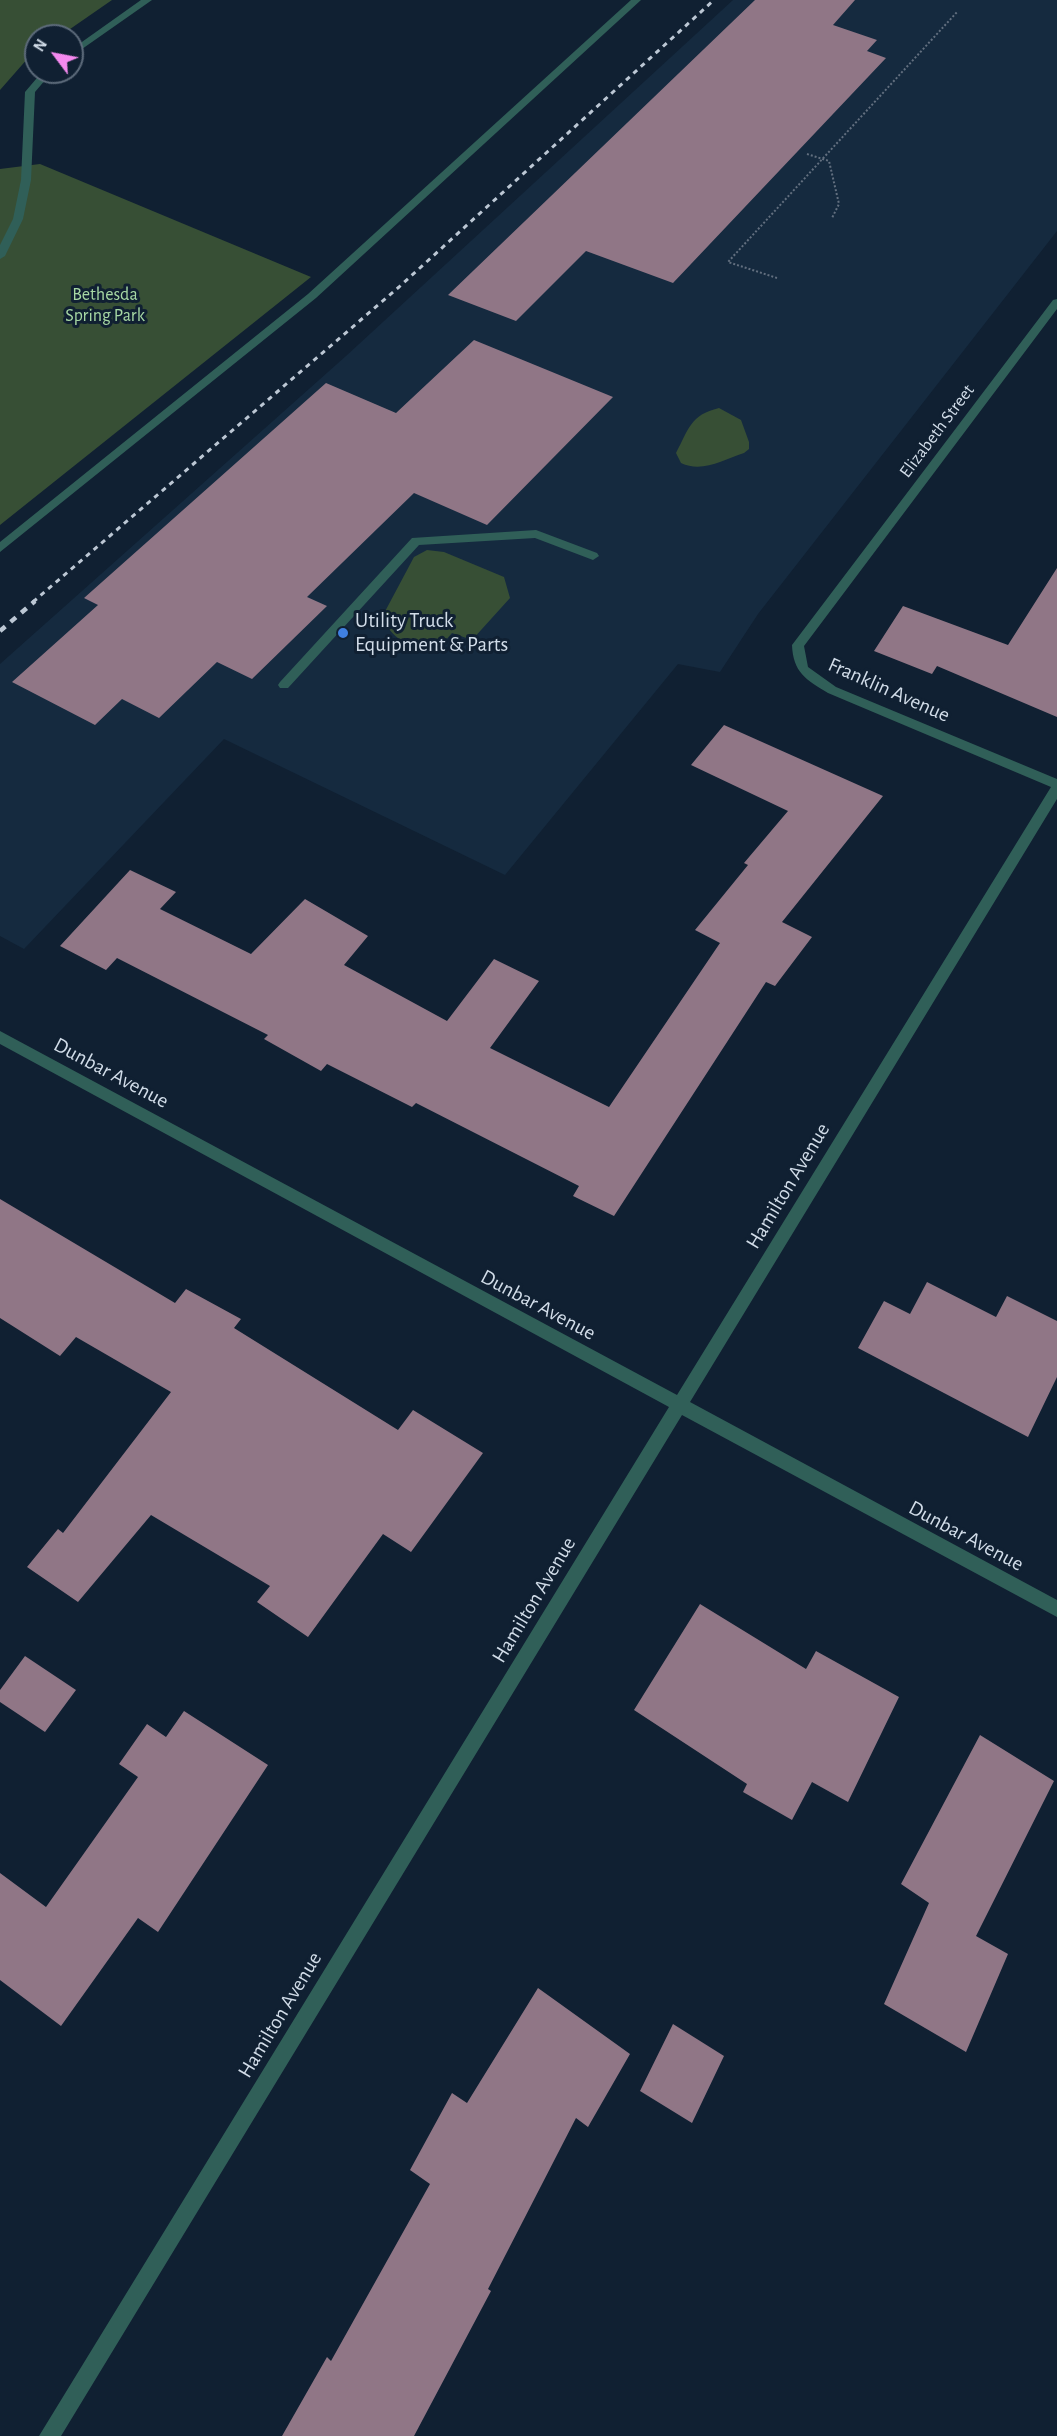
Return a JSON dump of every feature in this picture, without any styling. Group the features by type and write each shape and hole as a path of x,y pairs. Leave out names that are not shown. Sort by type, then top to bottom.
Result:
{"street":[{"path":"84,45 147,0"},
{"path":"0,548 312,296 636,0"},
{"path":"0,256 18,219 26,180 30,92 37,84"},
{"name":"Elizabeth Street","path":"845,582 1057,302"},
{"path":"284,685 416,541 536,534 593,556"},
{"name":"Franklin Avenue","path":"845,582 798,645 798,663 806,673 832,690 1057,786"},
{"name":"Hamilton Avenue","path":"49,2436 1057,786"},
{"name":"Dunbar Avenue","path":"0,1037 1057,1609"}],"path":[{"path":"777,278 728,262 824,160 958,11"},
{"path":"807,154 829,161 838,204 832,218"}],"shaded area":[{"path":"733,0 1057,0 1057,231 758,614 720,672 678,664 505,875 224,739 24,949 0,936 0,664 346,356"}],"green space":[{"path":"0,0 112,0 77,24 24,24 24,63 0,90"},
{"name":"Bethesda Spring Park","path":"40,164 311,277 0,525 0,169"},
{"path":"719,408 741,420 749,442 749,449 744,453 705,466 689,466 681,463 676,453 692,424 702,415"},
{"path":"427,550 444,552 504,577 510,598 472,640 452,633 438,649 419,648 399,639 381,619 414,557"}],"building":[{"path":"755,0 855,0 833,25 877,40 867,51 886,58 673,283 586,251 516,321 448,295"},
{"path":"474,340 613,397 487,525 414,493 307,597 327,606 252,679 217,662 159,718 122,699 95,725 12,682 98,605 84,598 326,383 396,413"},
{"path":"1057,568 1057,717 937,666 932,674 874,651 903,606 1008,645"},
{"path":"724,725 883,796 782,922 812,937 775,986 766,982 614,1216 573,1196 579,1186 416,1103 412,1107 327,1064 321,1071 264,1039 268,1035 117,958 106,970 60,946 130,870 176,892 160,909 251,954 305,899 368,936 344,965 447,1021 494,959 539,981 490,1048 609,1107 720,943 695,930 748,865 744,863 788,811 691,765"},
{"path":"0,1199 175,1303 186,1289 241,1319 234,1328 398,1430 413,1410 483,1453 411,1552 383,1534 308,1637 257,1602 270,1586 151,1515 78,1602 27,1567 58,1529 63,1533 171,1392 76,1337 60,1356 0,1318"},
{"path":"927,1282 996,1317 1007,1296 1057,1321 1057,1377 1028,1437 858,1348 884,1301 910,1314"},
{"path":"700,1604 806,1669 816,1651 899,1697 848,1802 812,1782 792,1820 743,1792 747,1784 634,1710"},
{"path":"25,1656 76,1690 45,1732 0,1702 0,1690"},
{"path":"184,1711 268,1765 158,1932 138,1918 61,2026 0,1980 0,1873 46,1907 138,1777 119,1764 147,1724 166,1737"},
{"path":"980,1735 1054,1781 976,1936 1008,1954 966,2052 884,2004 929,1903 901,1884"},
{"path":"538,1988 630,2054 588,2127 576,2118 488,2289 491,2291 414,2436 282,2436 327,2357 331,2361 430,2184 410,2170 452,2093 467,2103"},
{"path":"673,2024 724,2056 692,2123 640,2091"}],"railway":[{"path":"33,602 399,287 714,0"},
{"path":"0,631 35,601"}],"place":[{"name":"Utility Truck Equipment & Parts","path":"343,633"}]}
